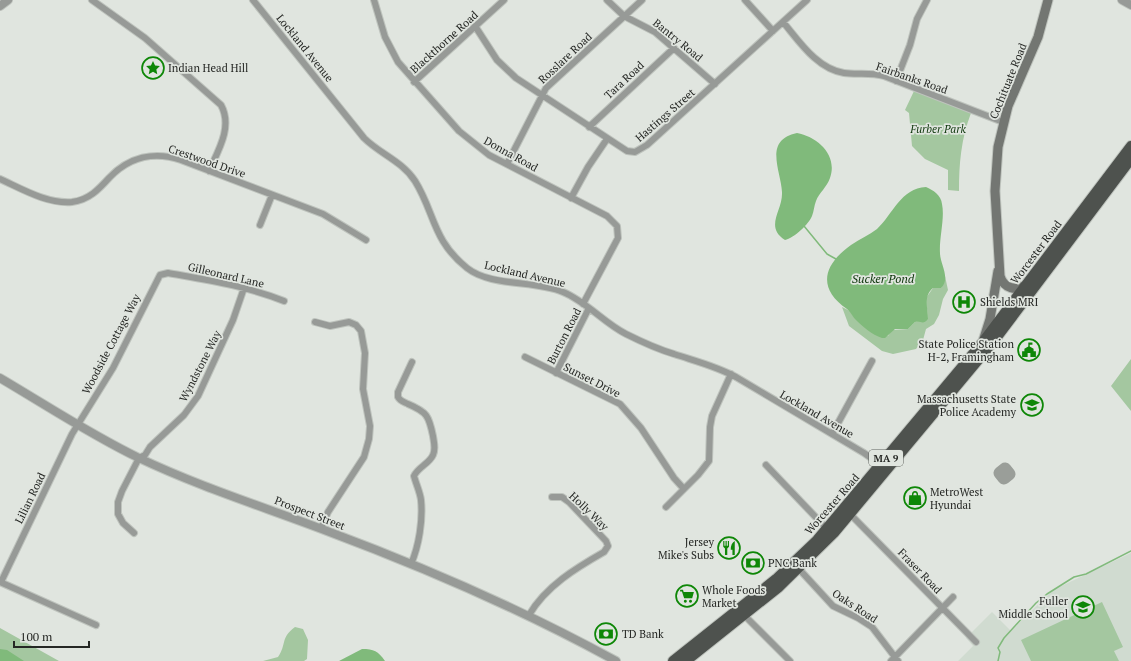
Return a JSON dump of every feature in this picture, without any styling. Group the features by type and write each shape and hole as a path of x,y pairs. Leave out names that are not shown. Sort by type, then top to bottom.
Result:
{"highway":[{"name":"Worcester Road","path":"673,661 787,570 827,529 982,342 1131,146"},
{"name":"Worcester Road","path":"686,661 799,569 834,533 985,352 1129,162"}],"main road":[{"name":"Cochituate Road","path":"1026,285 1016,288 1005,285 1001,279 999,267 995,182 996,155 1003,122 1011,98 1038,37 1048,0"},
{"name":"Cochituate Road","path":"982,342 988,327 999,267"}],"street":[{"path":"0,6 8,0"},
{"path":"92,0 145,38 221,105 225,116 226,126 209,171"},
{"name":"Lockland Avenue","path":"254,0 364,138 375,148 401,165 410,174 418,187 441,239 467,268 477,274 488,277 557,290 583,304 619,330 653,347 714,366 731,374 881,465"},
{"name":"Donna Road","path":"374,0 391,51 402,68 468,140 489,155 611,219 618,230 616,243 583,304"},
{"name":"Blackthorne Road","path":"414,82 504,0"},
{"name":"Bantry Road","path":"607,0 624,16 651,29 715,84"},
{"name":"Rosslare Road","path":"507,164 541,95 549,85 642,0"},
{"path":"745,0 774,31"},
{"name":"Hastings Street","path":"475,26 502,65 511,74 607,139 627,151 639,151 648,146 808,0"},
{"path":"896,81 910,45 919,14 927,0"},
{"path":"1123,0 1131,5"},
{"name":"Fairbanks Road","path":"783,22 818,60 827,67 843,73 872,74 896,81 1003,122"},
{"name":"Tara Road","path":"589,127 674,48"},
{"path":"571,198 588,167 607,139"},
{"name":"Crestwood Drive","path":"0,179 47,199 68,202 79,201 89,197 98,190 118,169 134,160 145,156 169,156 336,220 366,240"},
{"path":"260,225 272,195"},
{"name":"Gilleonard Lane","path":"162,274 168,273 244,288 284,301"},
{"name":"Woodside Cottage Way","path":"78,424 113,368 156,280 162,274"},
{"name":"Wyndstone Way","path":"134,532 120,518 117,508 120,496 139,458 145,455 150,447 179,420 195,401 233,320 244,288"},
{"name":"Burton Road","path":"556,373 589,308"},
{"path":"315,322 330,326 349,322 356,325 361,331 364,354 363,389 370,426 369,439 364,457 328,512 321,528"},
{"name":"Sunset Drive","path":"525,357 607,397 626,410 641,428 674,478 684,489"},
{"path":"832,434 872,361"},
{"path":"411,564 415,555 421,514 420,494 414,476 417,471 432,457 435,447 431,424 428,417 421,410 402,401 398,397 398,392 412,362"},
{"path":"666,507 709,461 710,427 712,416 731,374"},
{"name":"Prospect Street","path":"1,380 139,458 184,477 321,528 411,564 529,615 616,661"},
{"name":"Lilian Road","path":"1,582 78,424"},
{"path":"766,465 827,529"},
{"name":"Holly Way","path":"529,615 537,603 560,580 604,552 608,546 606,541 569,502 562,497 552,497"},
{"name":"Fraser Road","path":"850,514 976,642"},
{"name":"Oaks Road","path":"799,569 833,606 858,618 872,628 895,660"},
{"path":"1,582 96,625"},
{"path":"895,660 953,597"},
{"path":"744,615 790,661"}],"shaded area":[{"name":"Fuller Middle School","path":"1131,553 1131,661 958,661 973,646 966,638 992,612 1011,631 1053,590"}],"green space":[{"name":"Furber Park","path":"914,91 971,113 961,152 959,191 948,190 948,170 925,159 912,146 909,113 905,110"},
{"path":"945,276 948,290 943,299 939,315 934,324 926,329 923,340 916,349 893,354 882,351 849,326 842,307 850,311 854,317 888,336 892,330 908,329 915,322 928,319 926,298 933,288 941,288"},
{"path":"1131,359 1131,411 1111,386"},
{"path":"1102,602 1123,647 1114,651 1119,661 1031,661 1021,640"},
{"path":"295,627 303,629 308,640 307,659 304,661 263,661 278,657 287,634"},
{"path":"0,628 59,661 0,661"}],"water":[{"path":"797,133 812,138 824,148 829,155 832,170 829,181 819,195 813,214 805,227 797,234 785,240 779,235 775,224 782,199 776,157 780,142"},
{"name":"Sucker Pond","path":"926,187 938,195 942,204 943,215 940,257 945,275 944,284 941,288 933,288 928,295 928,319 926,321 915,322 908,329 895,329 885,338 878,337 871,333 837,301 831,293 827,277 834,260 851,245 877,229 898,203 910,192 917,188"},
{"path":"0,649 7,650 24,661 0,661"},
{"path":"362,649 370,649 375,651 385,661 339,661"}],"waterway":[{"path":"804,226 827,254 836,259"},
{"path":"998,661 1000,652 998,648 1004,638 1036,603 1047,594 1074,577 1086,574 1131,551"}],"taxiway":[{"path":"1005,469 1009,474 1004,478 1000,473 1005,469"}],"place":[{"name":"Indian Head Hill","path":"153,68"},
{"name":"Shields MRI","path":"964,302"},
{"name":"State Police Station H-2, Framingham","path":"1029,350"},
{"name":"Massachusetts State Police Academy","path":"1032,405"},
{"name":"MetroWest Hyundai","path":"915,498"},
{"name":"Jersey Mike's Subs","path":"729,548"},
{"name":"PNC Bank","path":"753,563"},
{"name":"Whole Foods Market","path":"687,596"},
{"name":"Fuller Middle School","path":"1083,607"},
{"name":"TD Bank","path":"606,634"}]}
